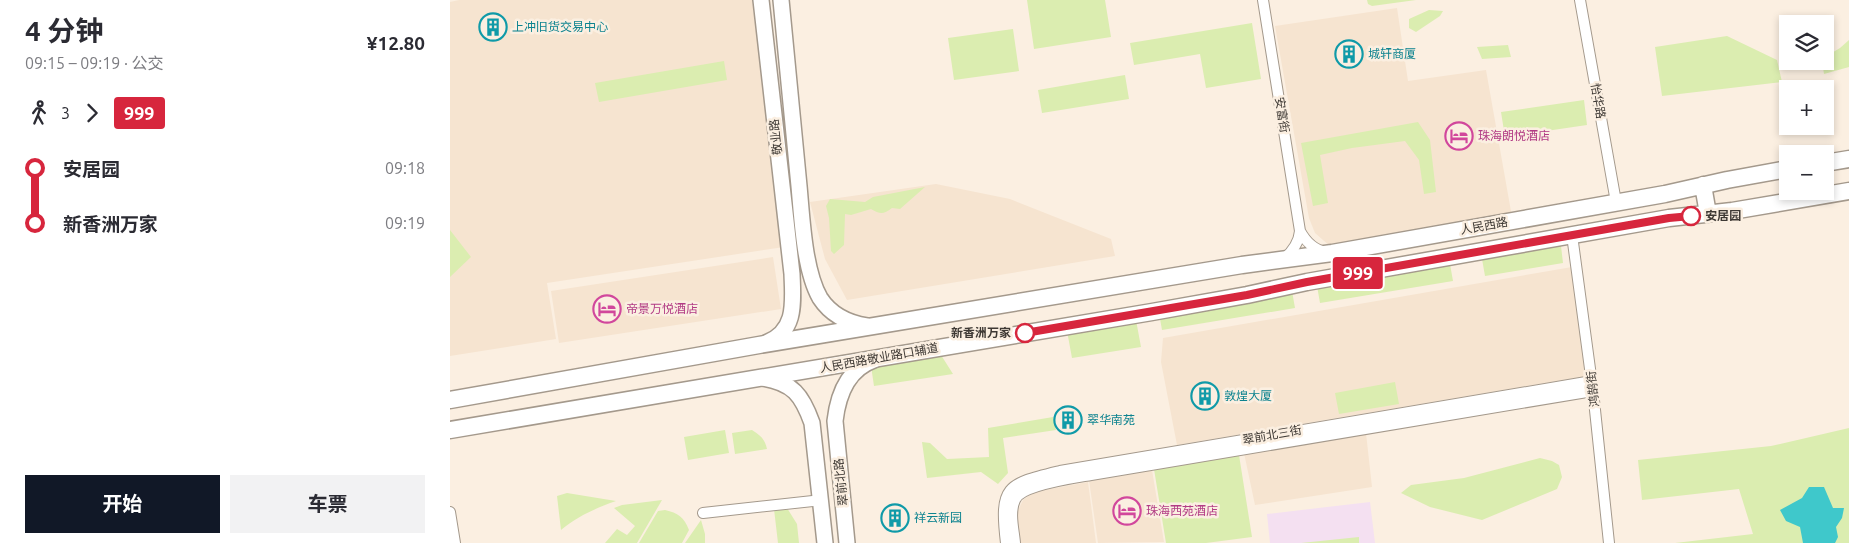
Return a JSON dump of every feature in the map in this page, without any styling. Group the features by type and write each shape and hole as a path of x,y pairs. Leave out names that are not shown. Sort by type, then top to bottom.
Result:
{"main road":[{"name":"敬业路","path":"760,345 782,334 792,314 792,274 761,0"},
{"name":"敬业路","path":"781,0 801,209 810,271 818,293 829,310 849,322 876,327"},
{"path":"1834,162 1849,159"},
{"name":"人民西路","path":"1283,260 1665,194 1703,185 1779,172"},
{"path":"1703,185 1708,214"},
{"name":"人民西路","path":"1307,282 1669,218 1708,214 1849,191"},
{"path":"450,400 760,345 1242,265 1283,260"},
{"name":"人民西路敬业路口辅道","path":"450,430 1162,310 1307,282"},
{"name":"翠前北路","path":"847,543 834,420 838,401 852,374 859,366 880,358"},
{"name":"翠前北路","path":"762,378 775,380 793,388 802,401 812,423 822,500 825,543"}],"street":[{"name":"安富街","path":"1263,0 1300,231"},
{"name":"怡华路","path":"1580,0 1616,202"},
{"path":"1300,231 1313,247 1332,253"},
{"path":"1283,260 1292,252 1300,231"},
{"name":"鸿鹄街","path":"1572,235 1593,386 1609,543"},
{"name":"翠前北三街","path":"1006,543 1003,508 1010,490 1024,480 1070,470 1593,386"},
{"name":"翠前北三街","path":"1015,543 1012,511 1014,502 1017,496 1035,487 1091,475 1593,386"},
{"path":"703,512 822,500"},
{"path":"450,512 455,543"}],"shaded area":[{"path":"459,0 752,0 784,247 547,283 556,339 450,356 450,2"},
{"path":"1397,8 1408,81 1486,70 1512,217 1331,247 1315,233 1309,218 1275,26"},
{"path":"936,184 1010,199 1111,239 1115,256 847,300 825,259 810,202"},
{"path":"773,257 781,309 559,343 551,291"},
{"path":"1572,267 1587,376 1177,445 1161,362 1163,338"},
{"path":"1366,433 1372,487 1255,505 1244,453"},
{"name":"珠海西苑酒店","path":"1152,470 1164,542 1098,543 1089,480"},
{"path":"1088,482 1096,543 1020,543 1016,514 1023,500 1034,492"},
{"path":"1370,502 1375,543 1270,543 1267,514"}],"green space":[{"path":"1027,0 1105,0 1111,37 1034,49"},
{"path":"1367,0 1416,0 1372,6 1368,4"},
{"path":"1429,10 1443,11 1440,16 1416,32 1409,28 1409,19"},
{"path":"1252,23 1261,79 1206,88 1200,54 1134,65 1130,43"},
{"path":"1013,29 1019,71 954,80 948,38"},
{"path":"1727,36 1777,60 1782,80 1779,80 1779,82 1662,96 1655,47"},
{"path":"1849,40 1849,67 1824,74 1823,70 1834,70 1834,52"},
{"path":"1508,45 1511,57 1482,59 1477,47"},
{"path":"724,61 727,80 599,102 595,83"},
{"path":"1125,75 1129,99 1042,113 1038,90"},
{"path":"1584,100 1587,125 1505,137 1501,112"},
{"path":"1418,122 1430,140 1436,192 1424,194 1419,160 1405,141 1352,148 1320,155 1328,203 1313,206 1301,143"},
{"path":"925,187 900,209 892,208 882,213 871,209 851,215 845,214 844,245 834,254 831,251 829,218 826,206 830,199 865,202 873,197"},
{"path":"450,230 471,257 450,277"},
{"path":"1561,246 1563,263 1485,276 1482,259"},
{"path":"1450,264 1453,281 1320,303 1317,286"},
{"path":"1292,291 1295,308 1162,330 1159,313"},
{"path":"1136,320 1141,347 1072,358 1067,331"},
{"path":"941,355 953,374 874,386 871,366"},
{"path":"1395,382 1399,404 1339,414 1335,393"},
{"path":"1053,417 1056,430 1003,438 1008,473 998,484 981,472 927,478 922,442 930,443 947,459 989,457 988,428"},
{"path":"1849,428 1849,543 1675,543 1753,534 1739,489 1642,500 1638,460 1771,446"},
{"path":"725,430 729,453 688,460 684,437"},
{"path":"752,430 762,438 767,449 735,454 732,433"},
{"path":"1239,455 1252,537 1206,543 1166,543 1154,469"},
{"path":"1540,458 1559,465 1562,477 1557,489 1482,520 1430,507 1401,493 1411,485 1464,478"},
{"path":"567,493 616,501 587,513 561,530 557,496"},
{"path":"662,500 637,543 605,543 617,529 627,535 635,526 614,508 622,505"},
{"path":"787,508 797,524 799,543 778,543 774,509"},
{"path":"665,510 680,516 685,522 689,530 682,543 639,543 658,511"},
{"path":"701,520 705,534 705,543 685,543"},
{"path":"1359,537 1359,543 1301,543"}],"water":[{"path":"1809,487 1824,487 1833,508 1844,508 1842,518 1836,527 1838,537 1835,543 1803,543 1800,527 1786,521 1780,510 1802,498"}],"bus line":[{"name":"999","path":"1025,333 1152,312 1307,282 1669,218 1691,216"}],"place":[{"name":"上冲旧货交易中心","path":"493,27"},
{"name":"城轩商厦","path":"1349,54"},
{"name":"珠海朗悦酒店","path":"1459,136"},
{"name":"安居园","path":"1691,216"},
{"name":"帝景万悦酒店","path":"607,309"},
{"name":"新香洲万家","path":"1025,333"},
{"name":"敦煌大厦","path":"1205,396"},
{"name":"翠华南苑","path":"1068,420"},
{"name":"珠海西苑酒店","path":"1127,511"},
{"name":"祥云新园","path":"895,518"}]}
